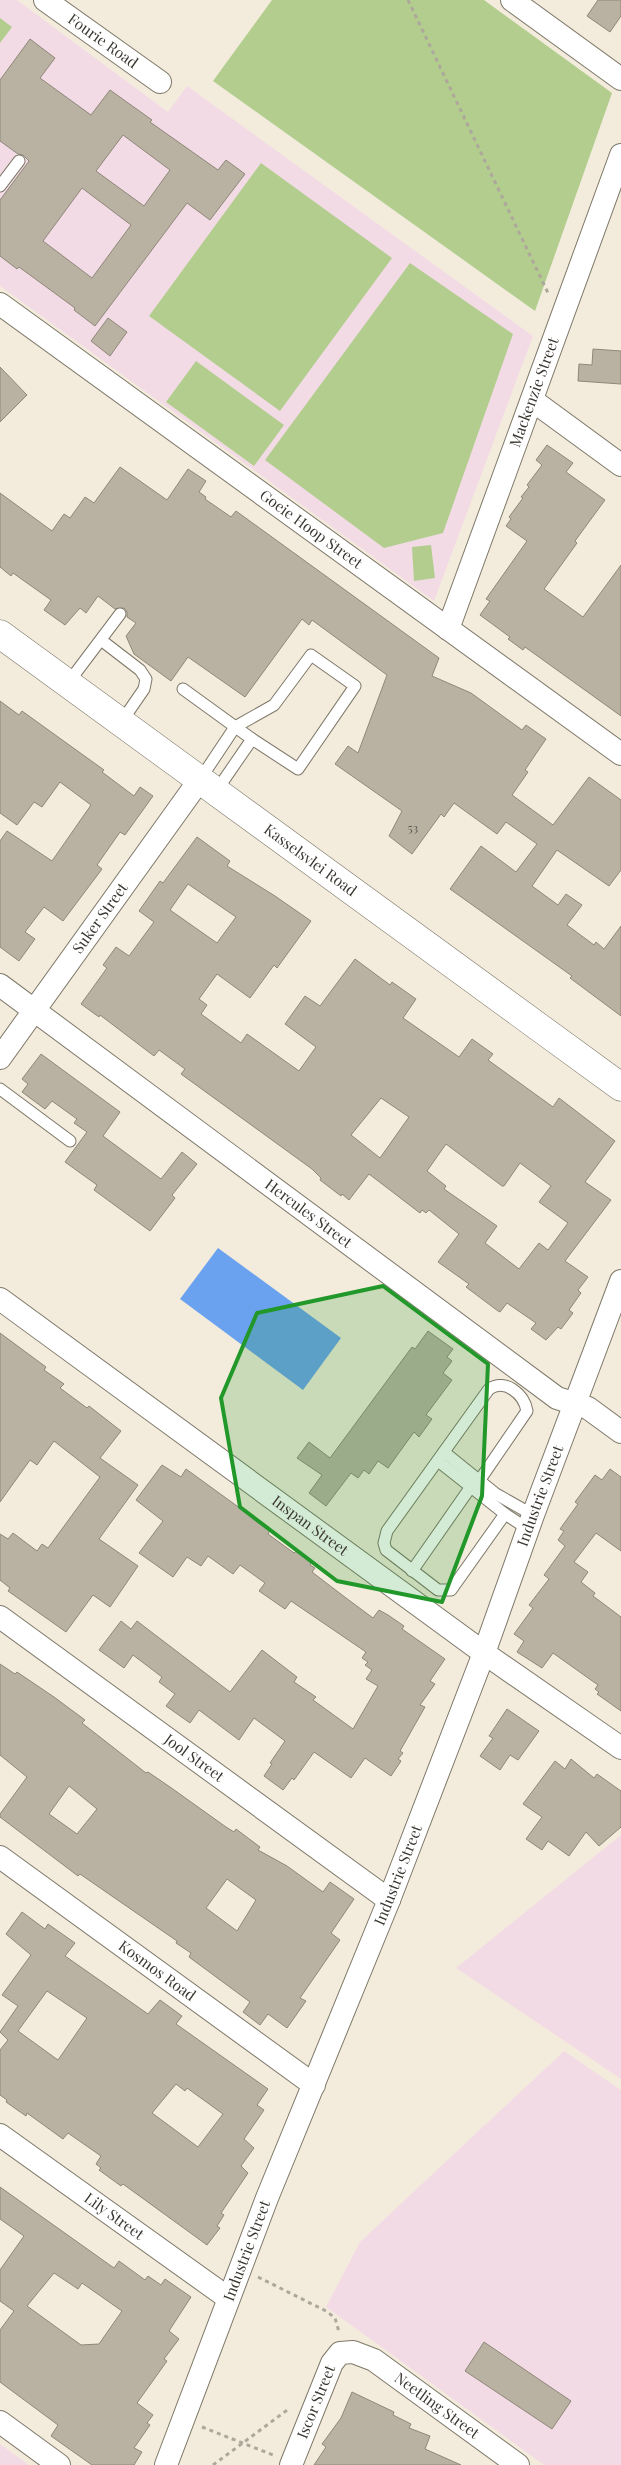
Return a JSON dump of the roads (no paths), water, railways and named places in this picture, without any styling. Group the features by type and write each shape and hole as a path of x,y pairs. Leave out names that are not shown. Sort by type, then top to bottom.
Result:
{"street":[{"name":"Fourie Road","path":"45,0 160,82"},
{"path":"512,0 621,79"},
{"name":"Mackenzie Street","path":"448,629 621,156"},
{"name":"Goeie Hoop Street","path":"0,304 621,754"},
{"path":"532,400 621,464"},
{"name":"Kasselsvlei Road","path":"0,634 209,784 621,1087"},
{"name":"Suker Street","path":"0,1058 34,1010 209,784"},
{"name":"Hercules Street","path":"0,985 557,1398 588,1408 621,1432"},
{"name":"Industrie Street","path":"166,2465 228,2298 388,1900 484,1653 530,1522 621,1282"},
{"name":"Inspan Street","path":"0,1299 484,1653 621,1748"},
{"name":"Jool Street","path":"0,1617 388,1900"},
{"name":"Kosmos Road","path":"0,1857 314,2085"},
{"name":"Lily Street","path":"0,2134 228,2298"},
{"name":"Iscor Street","path":"284,2461 332,2363 340,2353 353,2352"},
{"name":"Neetling Street","path":"353,2352 374,2360 518,2465"},
{"path":"0,2422 59,2465"}],"lane":[{"path":"0,186 19,161"},
{"path":"68,683 120,614"},
{"path":"100,640 140,670 146,679 144,690 122,721"},
{"path":"183,689 234,727 298,769 354,686 311,655 274,705 234,727 209,784"},
{"path":"209,784 252,739"},
{"path":"0,1089 70,1141"},
{"path":"412,1571 526,1411 524,1401 509,1386 499,1384 489,1390 385,1537 386,1550 412,1571 438,1590 451,1590 505,1514"},
{"path":"441,1456 505,1514 530,1522"},
{"path":"474,1484 512,1504 530,1522"}],"water":[{"path":"218,1248 341,1338 303,1390 180,1299"}]}
